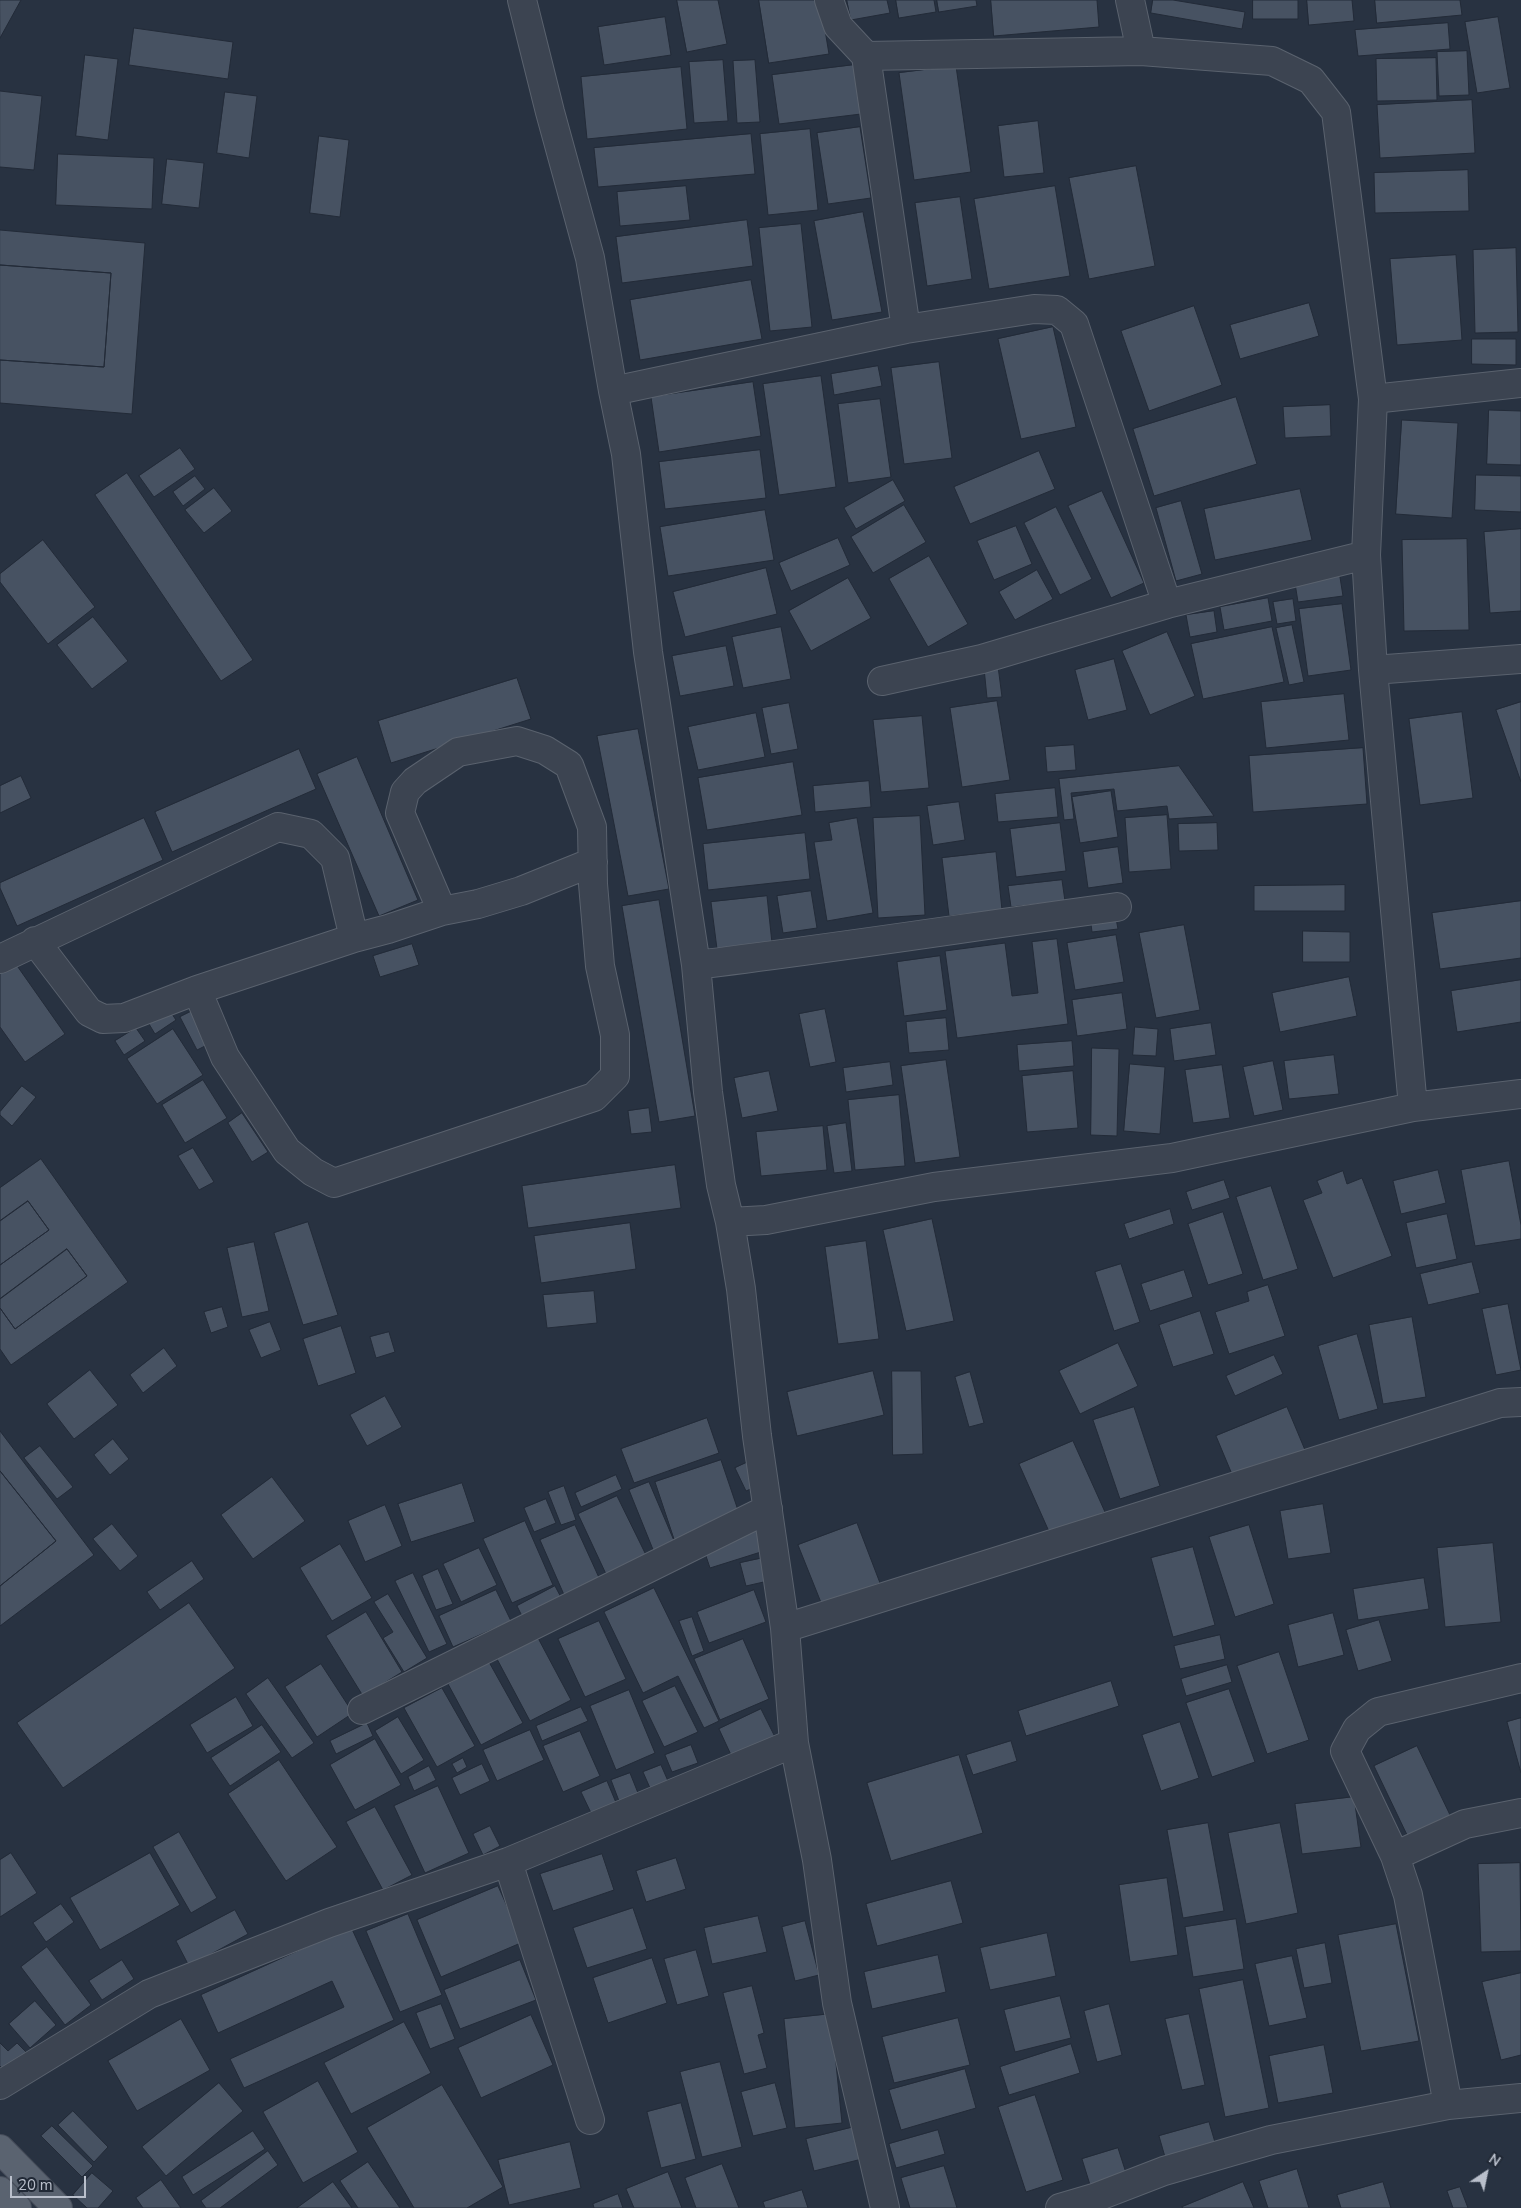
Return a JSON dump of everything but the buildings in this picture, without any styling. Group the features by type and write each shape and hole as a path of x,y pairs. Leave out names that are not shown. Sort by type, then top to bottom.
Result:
{"main road":[{"path":"0,2149 58,2208"},
{"path":"0,2191 17,2208"}],"street":[{"path":"522,0 590,258 626,454 648,652 696,964 708,1092 721,1185 730,1222 741,1289 758,1436 785,1628 794,1743 817,1860 837,2002 885,2208"},
{"path":"829,0 838,26 866,56 906,330"},
{"path":"1130,0 1141,51"},
{"path":"866,56 1141,51 1272,60 1311,80 1336,112 1372,400 1366,555 1373,670 1413,1107"},
{"path":"613,391 906,330 1034,309 1057,310 1074,324 1167,604"},
{"path":"1372,400 1521,383"},
{"path":"882,681 982,659 1167,604 1366,555"},
{"path":"1373,670 1521,660"},
{"path":"197,990 225,1057 287,1151 313,1172 334,1183 594,1097 615,1076 614,1035 600,966 593,884 592,827 569,765 545,750 517,741 458,752 416,781 404,792 400,813 442,911"},
{"path":"0,959 278,827 311,834 335,858 354,938"},
{"path":"35,941 89,1012 103,1019 124,1018 197,990 354,938 442,911 478,904 521,891 593,862"},
{"path":"696,964 830,949 944,930 1117,907"},
{"path":"730,1222 766,1220 934,1187 1172,1158 1413,1107 1521,1094"},
{"path":"785,1628 1500,1402 1521,1402"},
{"path":"362,1710 768,1509"},
{"path":"1448,2105 1408,1895 1395,1856 1345,1752 1357,1729 1378,1712 1521,1678"},
{"path":"0,2085 149,1994 329,1924 508,1862 794,1743"},
{"path":"1395,1856 1465,1824 1521,1813"},
{"path":"508,1862 590,2120"},
{"path":"1060,2208 1095,2203 1164,2171 1271,2140 1448,2105 1521,2098"}]}
